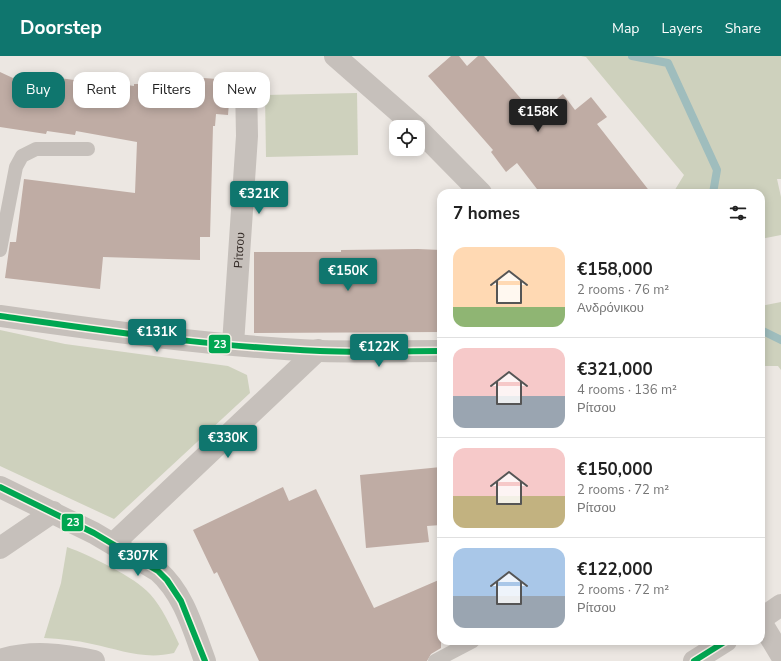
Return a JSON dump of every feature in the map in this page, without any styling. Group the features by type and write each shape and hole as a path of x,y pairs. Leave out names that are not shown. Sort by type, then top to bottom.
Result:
{"street":[{"path":"335,56 408,120"},
{"name":"Ρίτσου","path":"233,344 247,136 246,108"},
{"path":"425,136 477,189"},
{"path":"0,316 131,333 233,344 318,350 437,351"},
{"path":"114,543 318,350"},
{"path":"0,487 114,543 158,571 174,587 188,615 205,661"},
{"path":"0,548 53,512"},
{"path":"765,616 781,605"},
{"path":"765,629 781,655"},
{"path":"694,661 720,645"},
{"path":"0,660 24,654 47,654 94,661"}],"lane":[{"path":"0,250 16,167 22,156 36,149 88,149"},
{"path":"434,661 465,645"}],"green space":[{"path":"581,56 781,56 781,179 777,179 781,197 781,235 765,238 765,189 675,189 684,175 586,57"},
{"path":"357,93 358,155 266,157 265,108 270,108 270,95"},
{"path":"781,302 781,370 778,366 765,366 765,305"},
{"path":"0,330 65,344 228,366 247,375 250,393 114,519 0,466"},
{"path":"67,547 99,561 143,587 162,611 179,644 174,653 163,655 143,655 80,642 44,638 61,583"}],"building":[{"path":"451,56 459,56 467,66 478,56 484,56 536,116 563,94 575,110 591,97 607,117 597,124 648,189 537,189 517,163 506,172 491,152 493,150 428,76"},
{"path":"0,72 12,78 12,108 65,108 65,79 73,80 73,108 130,108 130,85 134,86 134,84 138,84 138,108 205,108 205,78 213,79 213,108 229,108 228,115 216,114 215,126 213,126 210,237 200,237 200,260 103,257 100,289 5,278 10,242 16,242 24,179 135,193 137,142 76,131 75,135 47,131 46,134 0,127"},
{"path":"341,250 437,250 437,332 254,333 254,252 341,252"},
{"path":"437,467 437,525 427,526 429,542 366,548 360,475"},
{"path":"283,487 289,501 316,489 374,608 437,581 437,645 441,645 441,648 431,654 427,661 259,661 217,572 214,574 193,530"}],"waterway":[{"path":"632,56 668,63 717,170 714,189"},
{"path":"765,332 781,340"}],"transit line":[{"name":"23","path":"0,316 160,338 240,346 335,352 437,351"},
{"name":"23","path":"0,487 94,533 158,571 167,580 181,601 205,661"},
{"name":"23","path":"694,661 720,645"}]}
